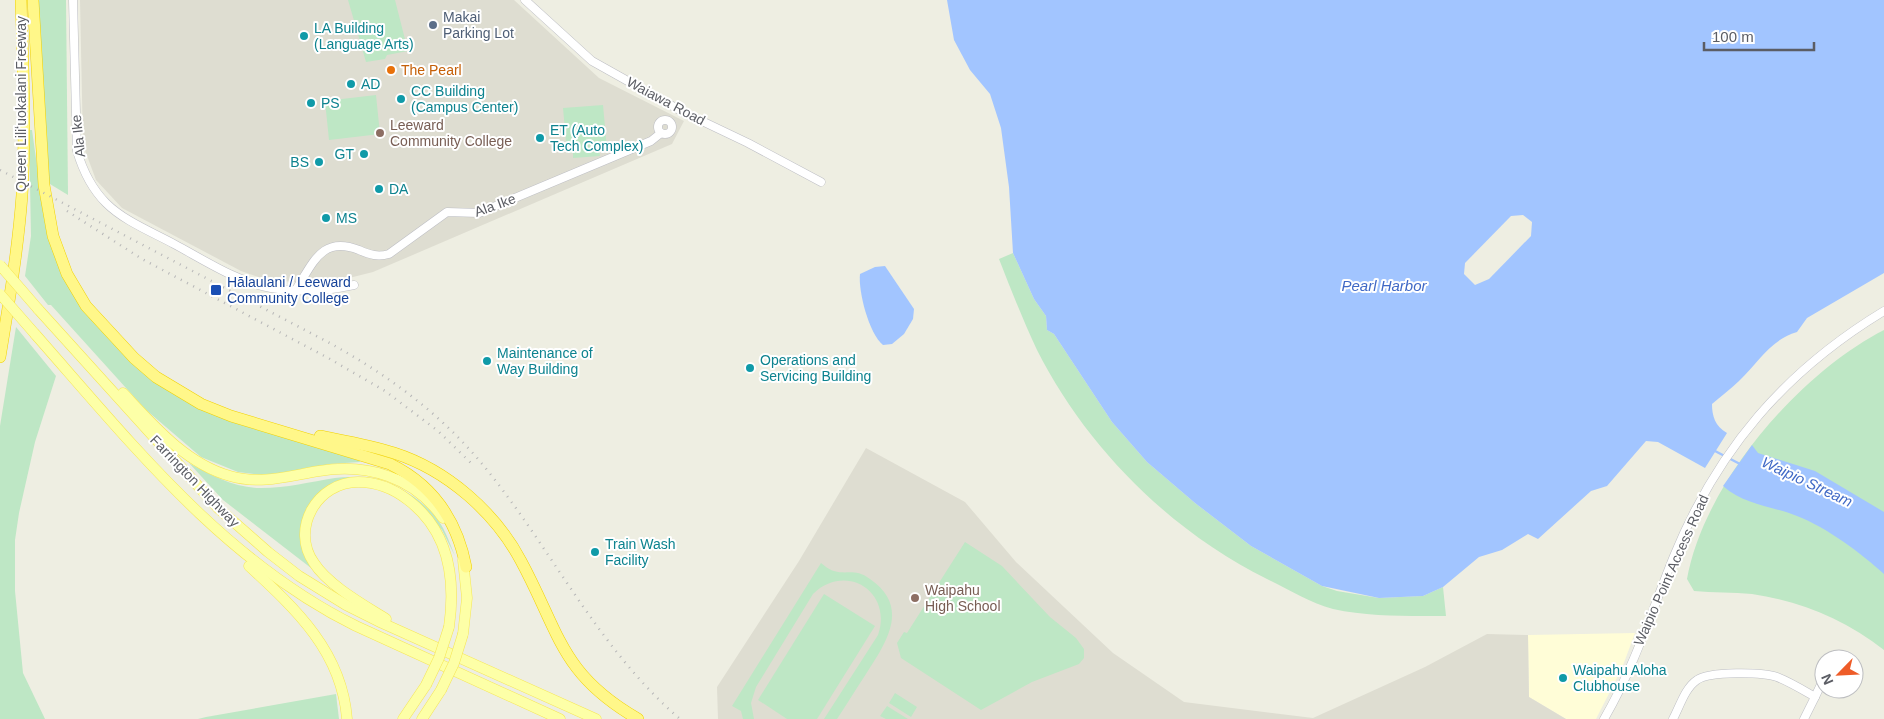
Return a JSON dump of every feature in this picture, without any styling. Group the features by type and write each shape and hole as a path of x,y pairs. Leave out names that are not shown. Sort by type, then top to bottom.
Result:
{"highway":[{"name":"Queen Liliʻuokalani Freeway","path":"0,357 19,229 24,108 21,0"},
{"path":"33,0 44,185 53,236 67,274 86,306 134,358 156,377 201,404 239,418 384,462 406,472 433,495 446,510 462,548 466,567"},
{"path":"0,326 19,229"},
{"path":"239,418 396,453 432,470 458,488 481,507 511,543 522,562 556,638 574,667 599,693 638,719"}],"main road":[{"name":"Farrington Highway","path":"0,265 206,495 268,552 299,576 346,605 436,649 596,719"},
{"name":"Farrington Highway","path":"0,294 174,490 251,560 290,589 326,612 560,719"},
{"path":"51,322 149,421 202,464 227,476 258,481 351,468 390,476 414,489 438,511 454,535 466,567 467,598 462,634 454,663 441,690 422,719"},
{"path":"403,719 426,685 449,626 452,593 448,558 439,536 423,512 392,490 380,485 359,482 348,483 330,490 316,502 307,518 304,537 310,557 320,572 377,613 436,649"},
{"path":"174,490 222,542 277,593 321,642 340,680 347,719"}],"street":[{"name":"Ala Ike","path":"73,0 76,144 83,172 93,188 117,213 244,280 270,288 314,292 354,285"},
{"name":"Waiawa Road","path":"525,0 592,61 683,112 748,143 821,182"},
{"name":"Ala Ike","path":"295,291 318,255 332,246 348,246 372,255 389,254 447,212 479,214 652,141 661,133"},
{"name":"Waipio Point Access Road","path":"1604,719 1622,686 1692,516 1711,480 1736,442 1767,405 1808,364 1838,340 1884,311"},
{"path":"1673,719 1692,684 1701,677 1713,675 1770,675 1814,697"},
{"path":"1804,719 1814,699"}],"shaded area":[{"name":"Leeward Community College","path":"80,0 514,0 599,78 684,121 672,144 373,272 321,285 264,279 241,271 122,208 96,180 83,145"},
{"name":"Waipahu High School","path":"866,448 965,502 1016,562 1113,653 1184,702 1313,718 1425,667 1487,634 1528,635 1529,697 1566,719 718,719 717,687 799,561"},
{"path":"1635,633 1622,668 1596,719 1566,719 1529,697 1528,635"}],"green space":[{"path":"38,0 66,0 68,195 45,181"},
{"path":"348,0 395,0 408,51 387,55 385,59 366,62"},
{"path":"376,95 380,134 329,140 325,101"},
{"path":"603,105 607,149 599,150 600,156 573,158 573,153 567,153 563,108"},
{"path":"29,130 32,130 43,209 65,278 127,357 231,420 359,459 360,462 330,464 298,471 262,475 238,472 201,457 145,409 51,305 48,305 25,276 31,236"},
{"path":"1013,253 1034,299 1046,316 1047,330 1054,334 1112,422 1147,462 1195,503 1251,546 1322,586 1337,591 1379,598 1423,596 1443,587 1446,616 1375,615 1347,612 1324,606 1299,596 1231,559 1197,537 1165,511 1134,483 1106,452 1080,420 1057,386 1037,350 999,259"},
{"path":"16,327 56,376 35,442 15,540 15,591 23,673 45,719 0,719 0,426"},
{"path":"1884,330 1884,650 1854,629 1821,613 1787,601 1752,594 1694,591 1687,579 1697,543 1713,506 1734,470 1760,435 1788,403 1819,374 1852,349"},
{"path":"189,463 213,476 247,487 266,488 351,477 366,478 397,487 423,504 434,515 443,528 455,556 442,530 421,506 374,481 322,492 303,529 302,546 311,568 223,500"},
{"path":"965,542 1002,566 1050,617 1076,638 1084,649 1084,658 1079,664 1032,682 981,710 901,658 897,643 904,632 907,633"},
{"path":"821,563 834,571 865,576 882,590 889,601 892,613 891,625 881,650 837,719 824,719 878,635 881,620 879,606 873,595 864,586 852,582 839,581 826,585 813,594 756,687 751,703 754,719 743,719 741,711 732,706"},
{"path":"824,594 875,626 817,719 787,719 758,700"},
{"path":"895,693 917,707 911,717 889,703"},
{"path":"336,694 339,719 198,719 206,717"},
{"path":"887,706 908,719 886,719 880,716"}],"water":[{"name":"Pearl Harbor","path":"947,0 1884,0 1884,273 1807,318 1797,332 1779,340 1765,352 1739,381 1712,404 1715,420 1727,433 1705,468 1658,442 1646,441 1607,486 1591,491 1538,539 1528,534 1502,550 1479,557 1443,587 1423,596 1379,598 1322,586 1251,546 1195,503 1147,462 1112,422 1054,334 1047,330 1046,316 1034,299 1013,253 1009,187 1001,128 990,94 970,70 954,40"},
{"path":"885,266 914,309 913,319 904,334 892,344 883,345 873,332 869,322 861,291 860,274 875,267"},
{"path":"1752,445 1758,453 1815,471 1884,512 1884,574 1854,549 1820,527 1797,516 1749,501 1723,486"}],"pier":[{"path":"1523,215 1532,222 1531,236 1489,279 1475,285 1464,274 1465,263 1511,216"}],"waterway":[{"name":"Waipio Stream","path":"1715,451 1740,464"}],"railway":[{"path":"0,170 326,341 368,365 426,408 478,459 504,491 574,594 623,660 650,691 680,719"},
{"path":"67,211 142,259 330,359 385,391 438,431 474,466"}],"place":[{"name":"Makai Parking Lot","path":"433,25"},
{"name":"LA Building (Language Arts)","path":"304,36"},
{"name":"The Pearl","path":"391,70"},
{"name":"AD","path":"351,84"},
{"name":"CC Building (Campus Center)","path":"401,99"},
{"name":"PS","path":"311,103"},
{"name":"Leeward Community College","path":"380,133"},
{"name":"ET (Auto Tech Complex)","path":"540,138"},
{"name":"GT","path":"364,154"},
{"name":"BS","path":"319,162"},
{"name":"DA","path":"379,189"},
{"name":"MS","path":"326,218"},
{"name":"Hālaulani / Leeward Community College","path":"216,290"},
{"name":"Maintenance of Way Building","path":"487,361"},
{"name":"Operations and Servicing Building","path":"750,368"},
{"name":"Train Wash Facility","path":"595,552"},
{"name":"Waipahu High School","path":"915,598"},
{"name":"Waipahu Aloha Clubhouse","path":"1563,678"}]}
